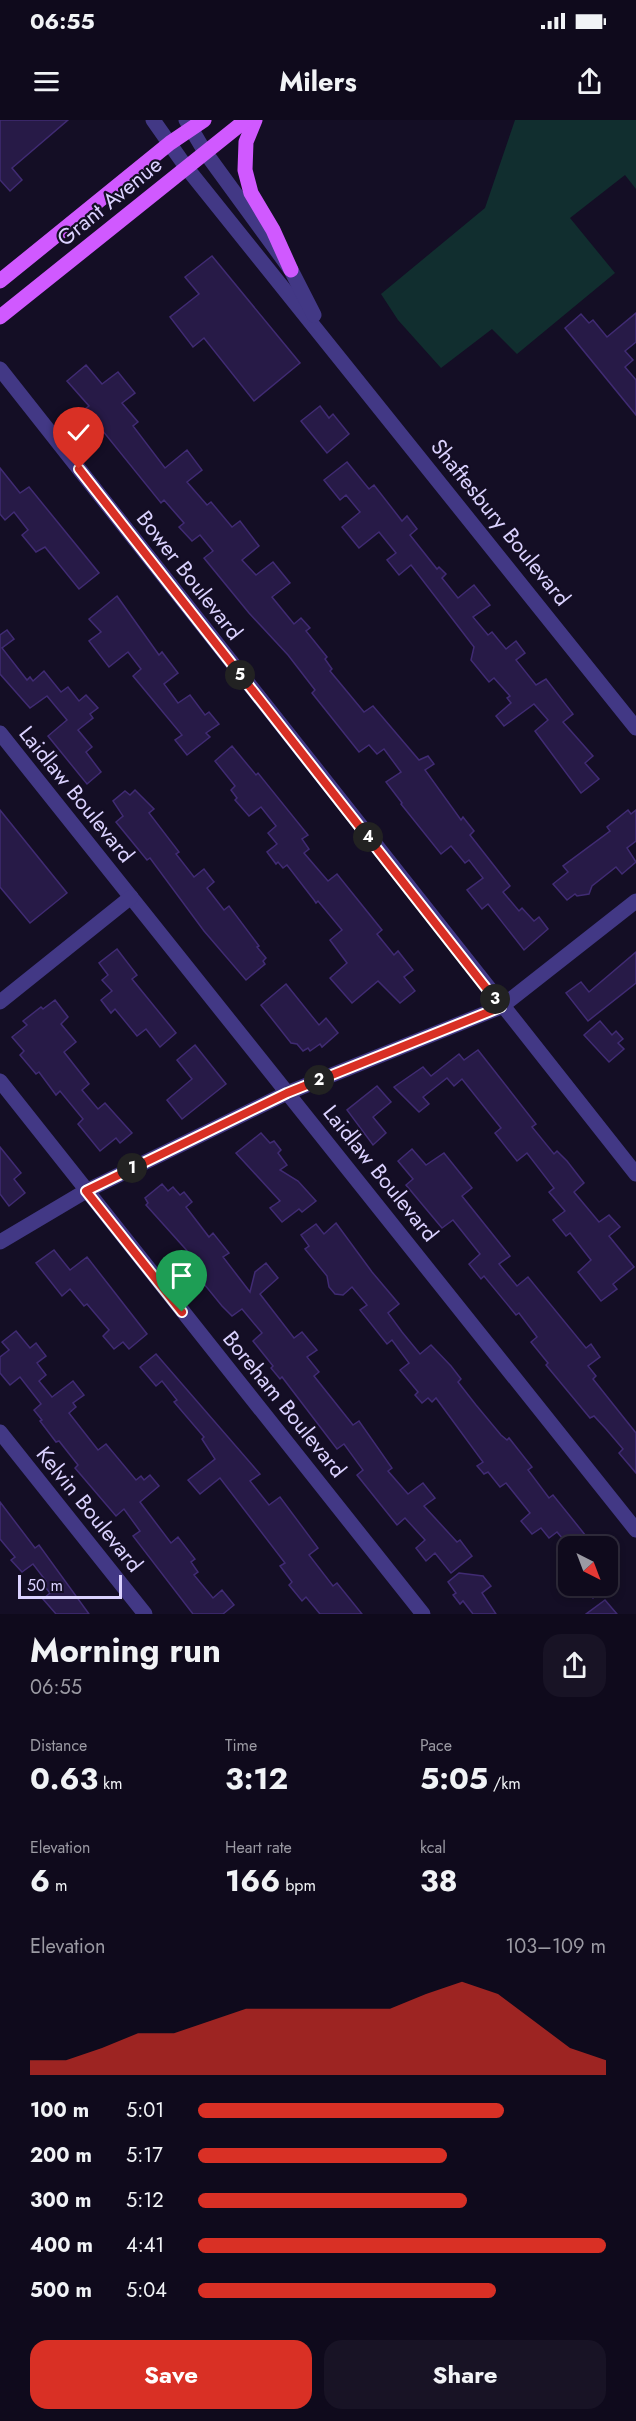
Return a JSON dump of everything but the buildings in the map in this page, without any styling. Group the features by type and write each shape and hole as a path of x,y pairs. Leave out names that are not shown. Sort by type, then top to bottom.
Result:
{"main road":[{"name":"Grant Avenue","path":"0,317 246,120"},
{"path":"255,120 246,142 244,170 251,193 273,230 291,270"},
{"name":"Grant Avenue","path":"0,281 194,123"}],"street":[{"name":"Shaftesbury Boulevard","path":"153,120 186,167 636,728"},
{"name":"Shaftesbury Boulevard","path":"194,123 205,152 291,270 330,344"},
{"name":"Bower Boulevard","path":"0,369 501,1007 636,1174"},
{"name":"Laidlaw Boulevard","path":"0,733 636,1530"},
{"path":"0,1002 131,897"},
{"path":"0,1242 86,1191 287,1093 501,1007 636,901"},
{"name":"Boreham Boulevard","path":"0,1081 423,1614"},
{"name":"Kelvin Boulevard","path":"0,1432 146,1614"}],"green space":[{"path":"515,120 636,120 636,189 625,175 570,218 615,273 517,354 492,329 441,368 398,320 381,294 485,208"}],"route":[{"path":"79,469 501,1007 287,1093 86,1191 182,1312"}]}
